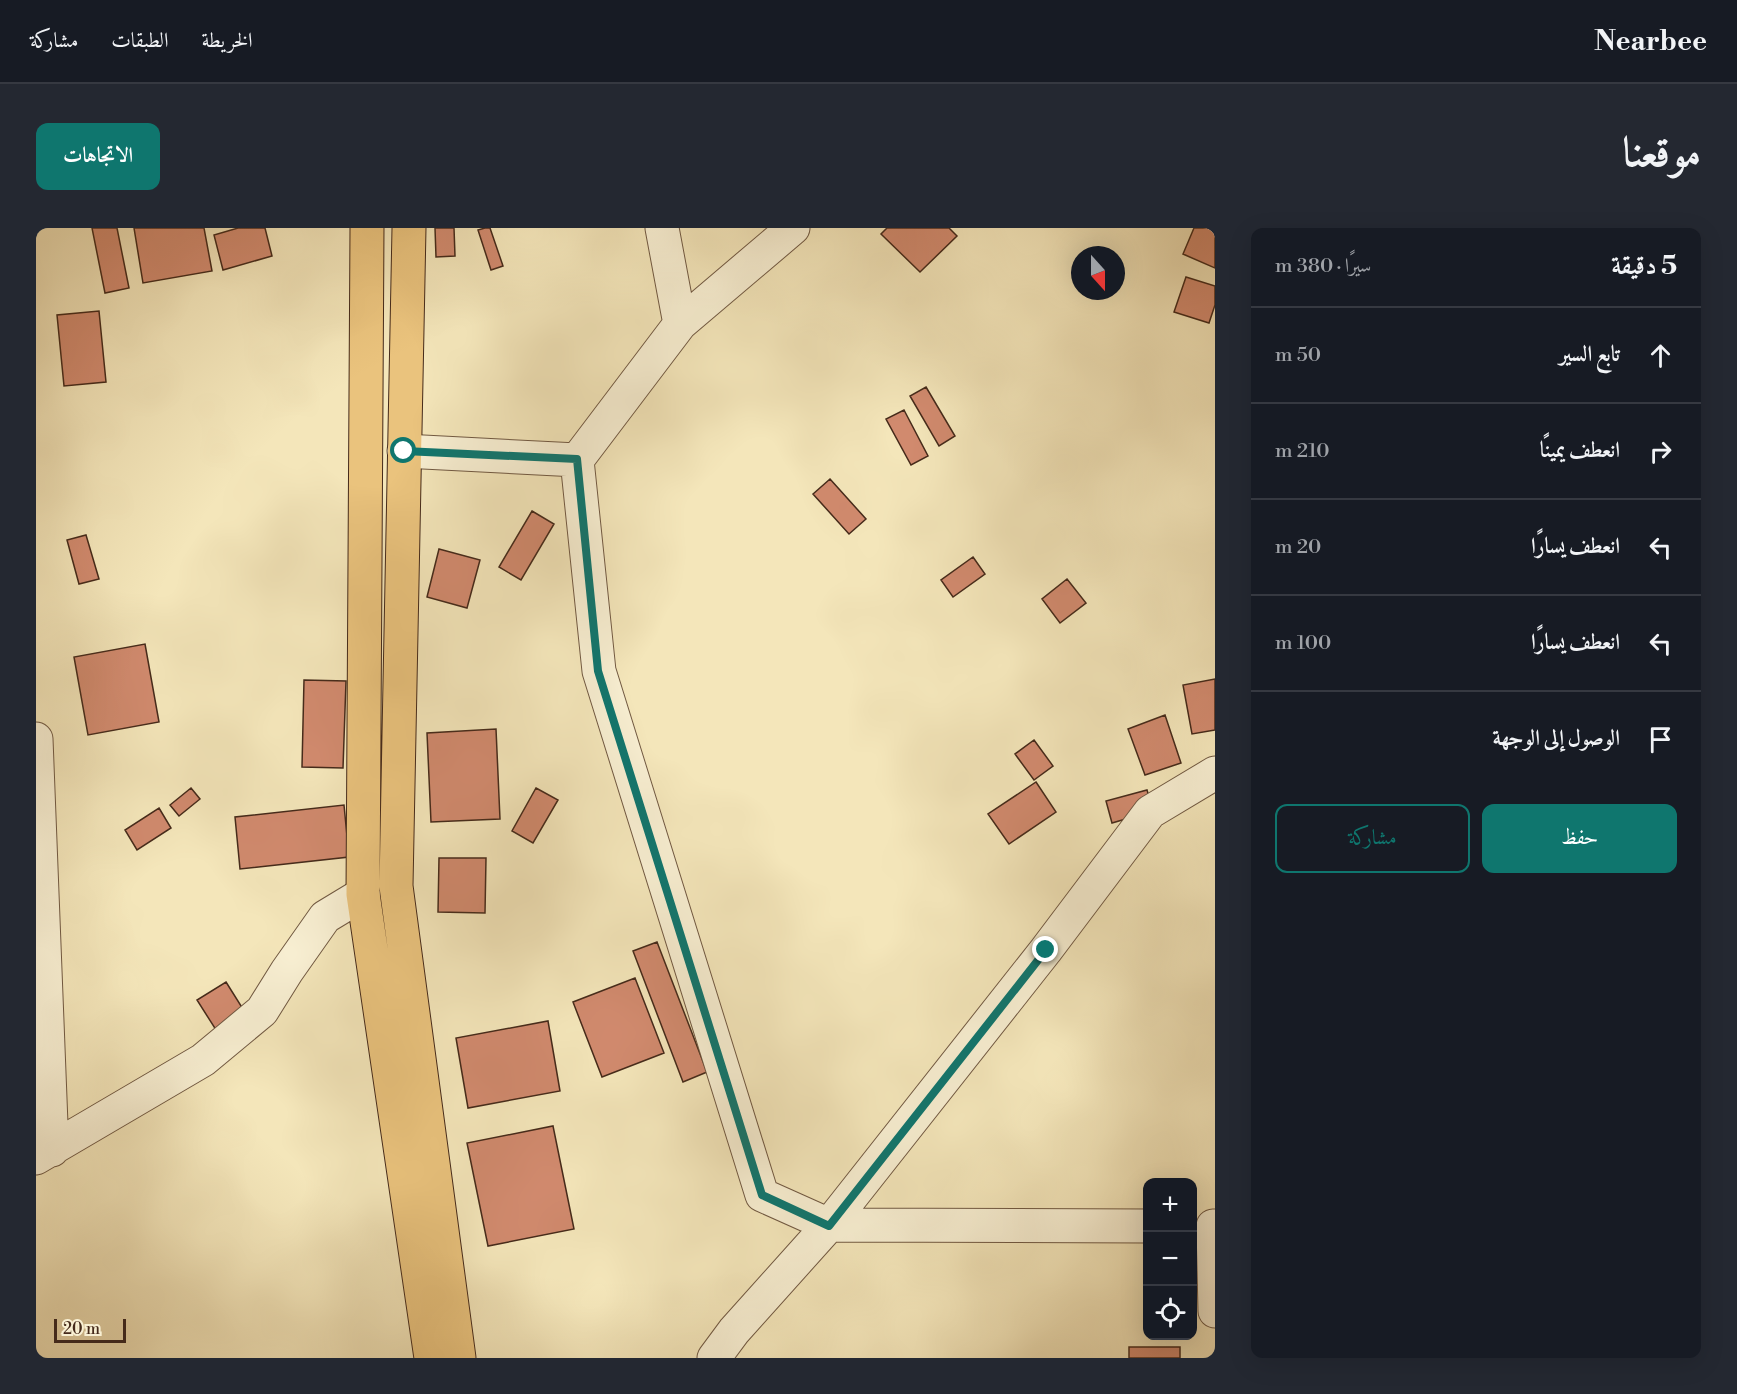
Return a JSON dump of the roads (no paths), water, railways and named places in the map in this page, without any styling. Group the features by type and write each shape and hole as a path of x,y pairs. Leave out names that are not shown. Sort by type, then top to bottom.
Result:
{"main road":[{"path":"367,228 363,894 431,1358"},
{"path":"409,228 396,886 459,1358"}],"street":[{"path":"662,228 680,324"},
{"path":"794,228 680,324 577,459 598,671 762,1195 829,1226 1143,1226"},
{"path":"404,451 577,459"},
{"path":"36,739 44,1154 203,1060 262,1011 325,917 363,894"},
{"path":"714,1358 734,1331 829,1226 1046,950 1150,812 1215,773"},
{"path":"1207,1226 1215,1311"}]}
